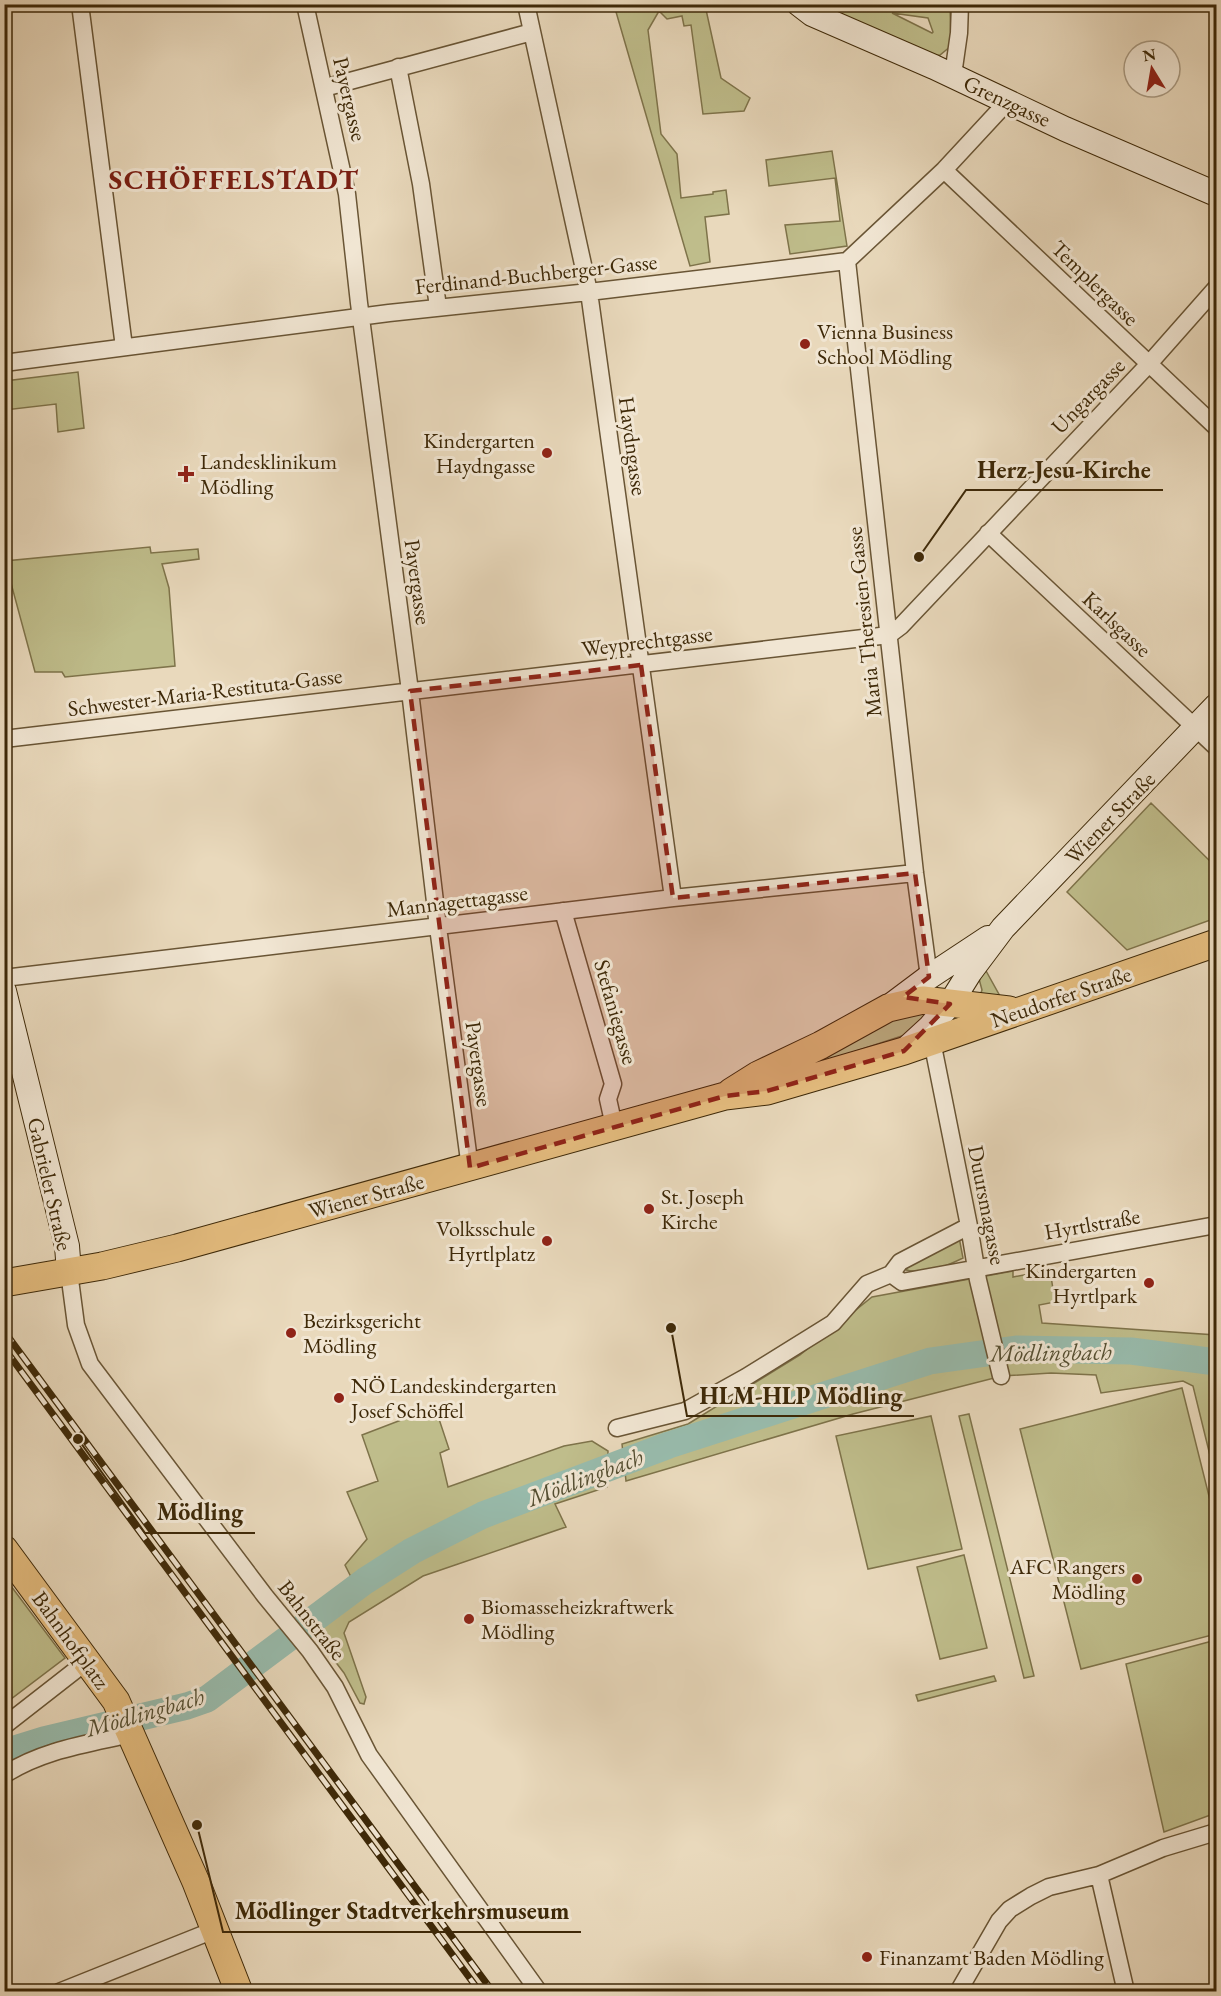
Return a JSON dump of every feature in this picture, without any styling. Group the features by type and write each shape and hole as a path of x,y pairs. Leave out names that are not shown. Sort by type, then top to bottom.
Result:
{"main road":[{"name":"Neudorfer Straße","path":"904,1051 1216,943"},
{"name":"Wiener Straße","path":"725,1096 758,1075 821,1045 888,1008 923,1000 1022,1011"},
{"name":"Wiener Straße","path":"7,1283 69,1272 196,1243 614,1126 725,1096 767,1091 904,1051"},
{"name":"Bahnhofplatz","path":"4,1549 124,1718 195,1882 239,1992"}],"street":[{"path":"80,4 124,347"},
{"name":"Payergasse","path":"305,4 348,194 361,317 470,1168"},
{"name":"Haydngasse","path":"526,4 589,292 673,898"},
{"name":"Grenzgasse","path":"799,4 812,14 953,75 1065,129 1216,194"},
{"path":"953,75 959,33 960,4"},
{"path":"324,88 532,32"},
{"path":"398,67 421,184 438,307"},
{"path":"847,261 944,170 1008,101"},
{"name":"Templergasse","path":"944,170 1216,427"},
{"name":"Ferdinand-Buchberger-Gasse","path":"4,363 438,307 589,292 847,261"},
{"name":"Maria Theresien-Gasse","path":"847,261 915,873 929,977"},
{"name":"Ungargasse","path":"889,635 1148,365 1216,288"},
{"name":"Karlsgasse","path":"988,533 1216,747"},
{"name":"Weyprechtgasse","path":"410,691 889,635"},
{"name":"Schwester-Maria-Restituta-Gasse","path":"4,739 410,691"},
{"name":"Wiener Straße","path":"904,1051 950,1004 970,972 1003,928 1216,706"},
{"name":"Mannagettagasse","path":"4,978 673,898 915,873"},
{"name":"Stefaniegasse","path":"563,911 613,1084 608,1099 614,1126"},
{"name":"Wiener Straße","path":"888,1008 929,977 1003,928"},
{"name":"Gabrieler Straße","path":"4,991 67,1246 69,1272"},
{"name":"Duursmagasse","path":"932,1041 976,1269 1000,1371"},
{"name":"Hyrtlstraße","path":"891,1274 902,1282 1216,1225"},
{"path":"617,1428 685,1411 746,1377 833,1323 867,1284 891,1274 900,1262 969,1226"},
{"name":"Bahnstraße","path":"69,1272 76,1325 90,1364 310,1652 335,1687 369,1755 539,1992"},
{"path":"5,1722 86,1662"},
{"path":"4,1775 21,1764 124,1718"},
{"path":"958,1992 990,1934 1010,1909 1049,1887 1099,1875 1163,1848 1216,1832"},
{"path":"1099,1875 1125,1992"},
{"path":"59,1992 214,1930"}],"highlighted area":[{"path":"641,665 673,898 915,873 929,977 903,997 950,1004 904,1051 767,1091 725,1096 470,1168 410,691"}],"shaded area":[{"path":"614,5 705,5 721,78 750,98 744,111 703,114 691,25 684,26 682,16 667,19 659,11 648,30 661,134 677,154 681,198 726,190 729,214 705,217 710,262 690,266"},
{"path":"810,5 950,5 951,46 940,55 931,57","holes":["892,13 928,18 932,33"]},
{"path":"832,151 847,246 790,254 785,225 840,221 835,178 769,186 766,160"},
{"path":"78,372 84,428 58,432 56,404 5,410 5,381"},
{"path":"150,547 151,553 198,549 199,559 162,564 169,588 175,666 65,677 62,672 35,672 5,561"},
{"path":"1151,803 1216,867 1216,918 1127,950 1067,892"},
{"path":"985,969 1001,998 978,1001 982,990 978,975"},
{"path":"936,1007 917,1031 765,1081 902,1011"},
{"path":"959,1237 963,1258 926,1271 904,1269"},
{"path":"1050,1270 1055,1302 1039,1305 1042,1323 1216,1335 1216,1480 1193,1386 1183,1381 1101,1393 1096,1375 1051,1373 1002,1376 853,1414 626,1481 622,1444 688,1424 800,1355 872,1297 1013,1271 1013,1277"},
{"name":"AFC Rangers Mödling","path":"1182,1388 1216,1524 1216,1634 1081,1669 1020,1429"},
{"path":"436,1410 449,1449 440,1453 448,1487 564,1446 592,1441 608,1451 607,1487 555,1504 566,1527 423,1576 349,1622 344,1633 366,1697 364,1704 360,1703 344,1673 306,1623 353,1581 345,1565 367,1539 347,1492 378,1481 362,1435 422,1412"},
{"path":"969,1414 1034,1676 1024,1678 959,1416"},
{"path":"931,1416 962,1549 868,1569 836,1436"},
{"path":"964,1555 987,1648 940,1659 917,1567"},
{"path":"5,1578 65,1658 11,1699 5,1685"},
{"path":"1216,1640 1216,1813 1164,1832 1126,1664"},
{"path":"994,1676 996,1681 918,1701 916,1695"}],"waterway":[{"name":"Mödlingbach","path":"4,1757 15,1749 44,1740 187,1706 207,1699 365,1581 412,1551 483,1515 669,1445 930,1361 1016,1349 1131,1351 1216,1362"}],"railway":[{"path":"4,1331 493,1992"},
{"path":"4,1348 480,1992"}],"place":[{"name":"Vienna Business School Mödling","path":"805,344"},
{"name":"Kindergarten Haydngasse","path":"547,453"},
{"name":"Landesklinikum Mödling","path":"186,474"},
{"name":"Herz-Jesu-Kirche","path":"919,557"},
{"name":"St. Joseph Kirche","path":"649,1209"},
{"name":"Volksschule Hyrtlplatz","path":"547,1241"},
{"name":"Kindergarten Hyrtlpark","path":"1149,1283"},
{"name":"HLM-HLP Mödling","path":"671,1328"},
{"name":"Bezirksgericht Mödling","path":"291,1333"},
{"name":"NÖ Landeskindergarten Josef Schöffel","path":"339,1398"},
{"name":"Mödling","path":"78,1439"},
{"name":"AFC Rangers Mödling","path":"1137,1579"},
{"name":"Biomasseheizkraftwerk Mödling","path":"469,1619"},
{"name":"Mödlinger Stadtverkehrsmuseum","path":"197,1825"},
{"name":"Finanzamt Baden Mödling","path":"867,1957"}],"district":[{"name":"SCHÖFFELSTADT","path":"234,179"}]}
